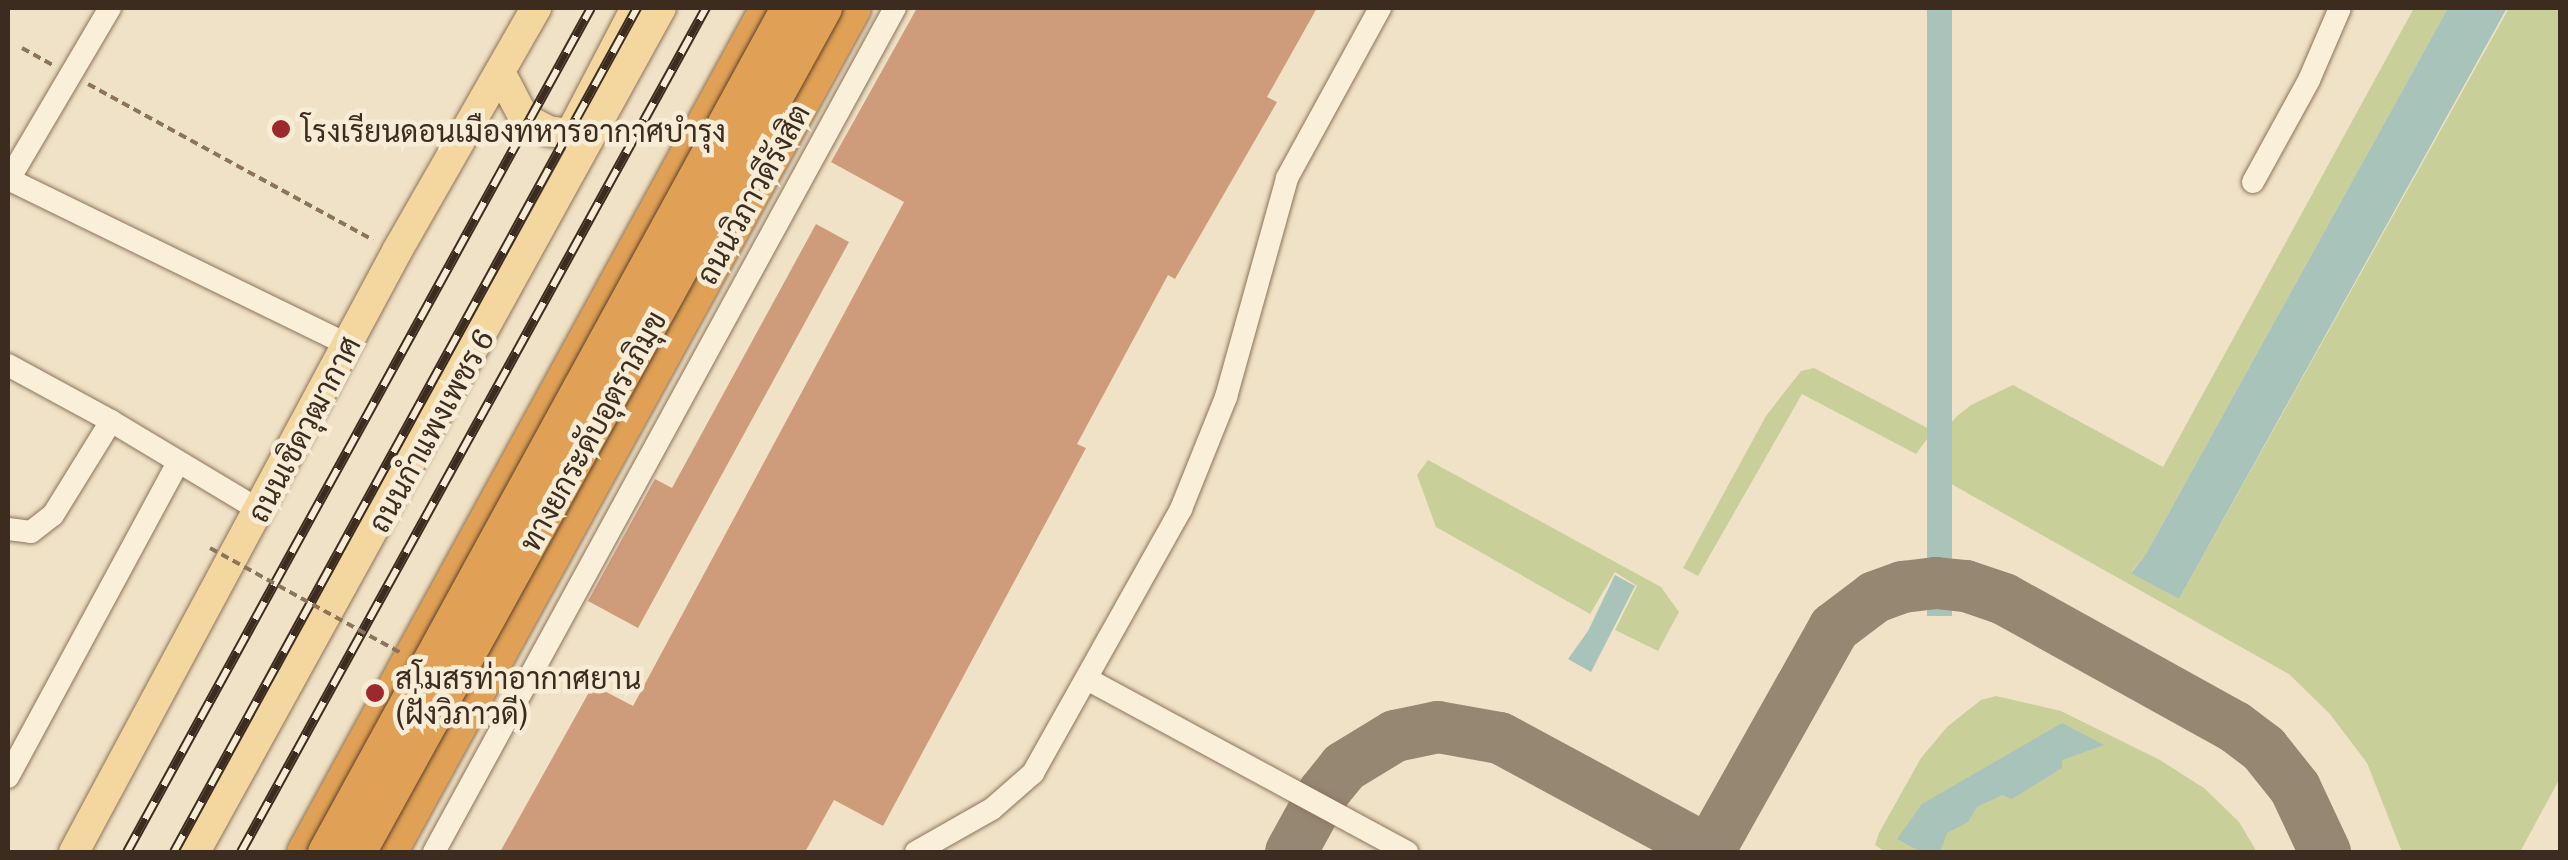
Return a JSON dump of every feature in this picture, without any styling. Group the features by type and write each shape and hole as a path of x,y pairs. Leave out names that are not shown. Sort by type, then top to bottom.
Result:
{"highway":[{"path":"304,852 766,8"},
{"name":"ทางยกระดับอุตราภิมุข","path":"325,852 788,8"},
{"name":"ทางยกระดับอุตราภิมุข","path":"358,852 824,8"},
{"name":"ถนนวิภาวดีรังสิต","path":"389,852 853,8"}],"main road":[{"name":"ถนนเชิดวุฒากาศ","path":"74,852 333,338 536,8"},
{"name":"ถนนกำแพงเพชร 6","path":"176,852 636,8"},
{"name":"ถนนกำแพงเพชร 6","path":"195,852 662,8"},
{"path":"500,72 524,118 548,131 570,134"}],"lane":[{"path":"110,8 8,180 333,338"},
{"path":"434,852 896,8"},
{"path":"916,852 992,809 1022,785 1043,757 1087,678 1195,481 1226,397 1287,178 1380,8"},
{"path":"2253,182 2309,80 2340,8"},
{"path":"8,365 111,420 249,505"},
{"path":"8,529 30,532 53,515 111,420"},
{"path":"8,777 16,746 187,470"},
{"path":"1087,678 1407,852"}],"path":[{"path":"22,48 374,240"},
{"path":"210,548 404,654"}],"green space":[{"path":"2414,8 2448,8 2146,554 2131,572 2179,599 2509,8 2560,8 2560,778 2520,852 2402,852 2367,763 2330,714 2289,674 1930,472 1936,442 1956,417 1971,405 2013,385 2163,467"},
{"path":"1814,368 1933,431 1916,454 1802,394 1698,576 1683,568 1766,416 1801,371"},
{"path":"1428,460 1661,587 1679,612 1658,651 1615,630 1637,586 1615,572 1590,614 1436,527 1417,475"},
{"path":"1996,696 2061,711 2160,760 2204,788 2239,822 2257,852 1885,852 1875,845 1921,758 1947,727 1981,700"}],"water":[{"path":"1927,8 1952,8 1952,616 1927,616"},
{"path":"2448,8 2507,8 2179,599 2131,573 2146,554"},
{"path":"1615,575 1635,586 1591,672 1568,659 1588,631"},
{"path":"2062,723 2104,745 2062,760 2062,768 2012,799 2002,795 1977,807 1968,822 1947,833 1940,852 1921,852 1897,839 1922,804"}],"building":[{"path":"917,8 1317,8 1267,97 1277,102 1175,279 1168,275 1077,444 1086,448 883,826 834,800 805,852 500,852 593,685 633,706 904,202 831,162"},
{"path":"816,224 849,242 638,628 588,601 655,479 672,488"}],"taxiway":[{"path":"1709,851 1834,628 1875,597 1903,587 1936,583 1966,586 2004,599 2235,727 2264,749 2295,788 2325,852"},
{"path":"1291,852 1324,792 1344,767 1395,736 1438,727 1500,738 1711,852"}],"railway":[{"path":"127,852 591,8"},
{"path":"174,852 637,8"},
{"path":"241,852 706,8"}],"place":[{"name":"โรงเรียนดอนเมืองทหารอากาศบำรุง","path":"281,129"},
{"name":"สโมสรท่าอากาศยาน (ฝั่งวิภาวดี)","path":"375,693"}]}
